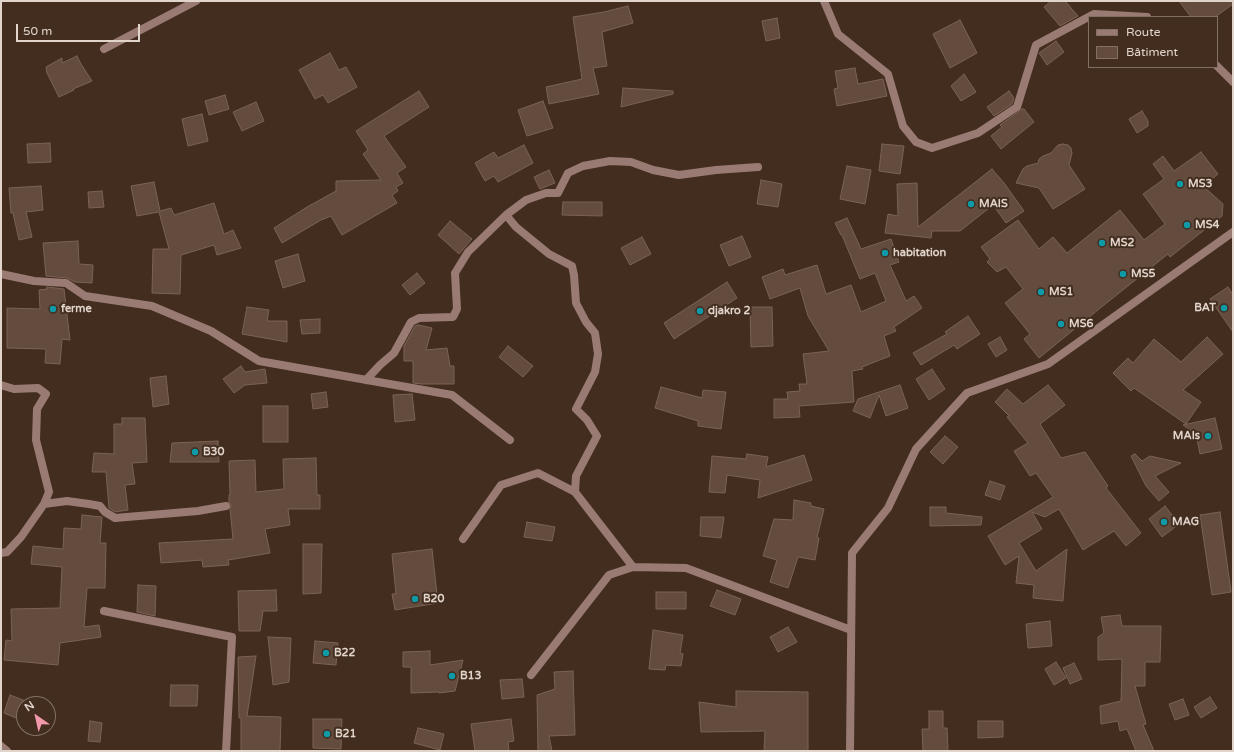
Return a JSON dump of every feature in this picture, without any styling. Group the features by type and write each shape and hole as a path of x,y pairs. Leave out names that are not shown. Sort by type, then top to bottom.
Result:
{"street":[{"path":"104,49 196,1"},
{"path":"824,1 838,34 888,74 903,126 916,142 932,148 978,133 1017,107 1036,45 1088,17"},
{"path":"1090,16 1094,14 1129,16"},
{"path":"1218,67 1233,82"},
{"path":"366,380 394,353 411,322 419,318 453,317 457,309 455,273 468,252 506,214 526,200 546,193 558,193 568,173 590,164 610,161 631,162 653,170 679,175 716,170 758,167"},
{"path":"506,214 516,227 549,254 572,266 576,303 586,322 595,333 598,354 595,372 576,409 588,420 597,436 576,476 575,492"},
{"path":"850,751 852,553 888,508 916,450 968,393 1048,364 1233,232"},
{"path":"1,274 34,281 66,283 85,296 152,306 211,331 259,361 452,394 510,440"},
{"path":"1,385 14,389 38,388 46,394 37,409 36,440 49,492 44,504 21,537 7,552 1,553"},
{"path":"463,539 501,485 538,473 575,492 633,567"},
{"path":"44,504 67,502 90,504 100,506 104,512 115,518 198,511 226,506"},
{"path":"531,675 609,575 633,567 686,568 851,630"},
{"path":"104,611 232,637 226,751"},
{"path":"1,746 7,751"}],"building":[{"path":"1051,1 1065,1 1078,16 1060,26 1044,7"},
{"path":"1179,1 1233,1 1233,4 1216,16 1190,16"},
{"path":"628,6 633,23 602,32 607,66 593,68 599,94 549,104 546,87 582,79 573,17"},
{"path":"777,18 780,38 766,41 762,21"},
{"path":"960,20 977,53 950,68 933,34"},
{"path":"1056,41 1064,52 1047,65 1039,53"},
{"path":"330,53 339,70 346,67 357,87 328,103 323,95 315,99 299,70"},
{"path":"77,56 92,81 59,97 47,73 46,67 62,58 62,63"},
{"path":"855,68 858,84 883,79 887,96 837,106 834,89 838,88 835,71"},
{"path":"964,74 976,92 961,101 951,86"},
{"path":"623,88 673,91 673,94 621,107"},
{"path":"419,91 429,107 384,136 406,167 397,173 403,183 396,187 398,191 392,195 397,203 342,235 331,216 321,220 282,243 274,228 336,191 336,181 381,180 363,154 368,150 356,131"},
{"path":"1009,91 1014,98 1012,104 994,116 987,107"},
{"path":"225,95 229,109 209,115 205,101"},
{"path":"543,101 553,128 527,136 518,110"},
{"path":"256,102 264,121 242,131 233,112"},
{"path":"1024,109 1034,122 1001,149 991,136 1002,127 1000,125"},
{"path":"1142,111 1148,121 1148,126 1137,133 1129,119"},
{"path":"202,114 208,141 188,146 182,119"},
{"path":"50,143 51,162 28,163 27,144"},
{"path":"882,144 904,146 900,174 879,171"},
{"path":"524,145 533,163 498,182 494,176 485,181 475,163 494,152 498,158"},
{"path":"1058,145 1068,145 1071,148 1072,153 1069,165 1085,189 1053,209 1039,188 1016,183 1023,169 1027,166 1038,163 1039,159 1051,153"},
{"path":"1201,152 1218,174 1203,186 1223,204 1222,216 1170,257 1168,254 1039,358 1024,339 1030,334 1005,303 1023,289 1006,267 997,272 987,262 990,259 981,247 1018,220 1039,249 1053,237 1067,253 1120,210 1144,240 1165,224 1143,194 1164,179 1153,164 1163,156 1174,171"},
{"path":"847,166 871,170 865,204 840,199"},
{"path":"992,169 1024,211 1006,223 993,205 960,231 932,231 931,238 885,233 888,214 898,216 897,184 917,183 918,227"},
{"path":"549,170 555,183 540,189 534,177"},
{"path":"761,180 782,184 778,207 757,204"},
{"path":"154,182 160,211 171,208 174,215 214,203 224,234 233,230 241,248 217,255 214,245 181,255 180,294 152,293 153,249 169,249 159,212 137,216 131,186"},
{"path":"41,186 43,210 26,212 32,237 19,240 13,213 11,213 9,188"},
{"path":"102,191 104,207 89,208 88,192"},
{"path":"563,202 602,202 602,216 562,215"},
{"path":"847,218 861,249 891,239 899,262 890,265 906,301 914,296 922,308 894,327 896,331 884,336 890,356 862,367 863,369 852,371 854,402 799,406 800,417 774,418 774,399 788,399 787,392 800,391 799,384 807,384 803,354 829,351 808,316 800,288 770,299 762,277 783,269 785,275 817,265 826,294 851,285 861,312 886,301 875,273 860,279 842,235 835,223"},
{"path":"450,221 472,239 459,254 438,235"},
{"path":"742,236 751,257 729,266 720,245"},
{"path":"642,237 651,254 630,265 621,248"},
{"path":"78,241 79,264 93,265 92,283 75,282 67,278 46,276 43,243"},
{"path":"298,254 305,281 283,288 275,261"},
{"path":"417,273 425,283 410,295 402,285"},
{"name":"djakro 2","path":"727,282 737,298 674,339 664,323"},
{"path":"47,287 64,289 70,340 62,339 60,364 45,363 46,349 7,348 7,308 40,309 39,290 47,289"},
{"name":"BAT","path":"1228,287 1233,295 1233,332 1210,299"},
{"path":"247,307 269,310 267,321 287,321 287,342 242,334"},
{"path":"750,307 772,307 773,346 751,347"},
{"path":"968,316 980,334 957,349 954,345 921,365 913,353 947,334 945,332"},
{"path":"320,319 320,333 302,334 300,320"},
{"path":"418,325 432,328 426,350 447,348 450,366 454,366 454,384 413,383 413,361 404,361 404,346 415,326"},
{"path":"1000,337 1007,350 996,357 988,344"},
{"path":"1207,337 1223,354 1183,390 1201,402 1186,424 1134,388 1131,391 1113,373 1128,358 1133,363 1154,339 1181,362"},
{"path":"508,346 533,366 523,377 499,357"},
{"path":"241,366 245,372 265,369 267,383 245,385 234,393 223,379"},
{"path":"932,369 945,389 929,400 916,379"},
{"path":"166,376 169,404 153,407 150,378"},
{"path":"900,385 908,408 886,416 879,395 870,418 853,411 858,399"},
{"path":"1048,385 1065,405 1040,424 1061,458 1085,452 1108,486 1106,488 1141,533 1126,546 1114,531 1083,550 1059,509 1045,517 1032,512 1042,529 1019,543 1036,571 1067,549 1063,601 1033,598 1034,585 1016,583 1019,556 1005,565 988,536 1053,497 1036,473 1030,476 1014,451 1028,443 1007,417 1009,416 995,402 1007,389 1023,404"},
{"path":"661,387 702,398 703,390 726,392 721,429 698,426 698,421 655,408"},
{"path":"326,392 328,407 313,409 311,394"},
{"path":"412,394 415,420 395,422 393,395"},
{"path":"263,406 288,406 288,442 263,442"},
{"path":"122,418 145,418 147,462 132,463 135,484 125,485 128,510 115,512 109,508 106,472 92,472 94,453 114,454 114,424 122,424"},
{"name":"MAIs","path":"1215,418 1222,449 1200,454 1196,434 1183,425"},
{"path":"945,436 958,447 943,464 930,452"},
{"name":"B30","path":"218,441 219,462 170,462 172,443"},
{"path":"747,454 768,457 766,467 804,455 812,480 758,498 760,480 727,475 725,493 709,492 712,456 746,459"},
{"path":"1135,454 1142,461 1150,456 1181,463 1155,476 1169,492 1159,501 1146,486 1131,456"},
{"path":"316,458 317,495 320,495 320,509 288,509 290,525 265,529 270,553 228,560 229,565 203,567 202,560 161,563 159,543 233,539 230,509 231,505 229,502 229,461 255,460 256,492 284,489 283,459"},
{"path":"990,481 1005,486 1000,500 985,495"},
{"path":"794,500 811,503 811,506 824,509 817,537 819,538 815,560 798,557 788,588 770,582 777,560 763,556 774,519 793,520"},
{"name":"MAG","path":"1165,506 1179,524 1162,537 1149,519"},
{"path":"930,507 946,507 946,513 982,517 981,525 930,526"},
{"path":"1220,512 1231,592 1212,595 1200,515"},
{"path":"82,515 102,517 100,543 106,543 105,588 87,588 84,627 99,625 101,637 60,643 58,665 4,660 6,640 12,641 11,609 60,608 62,567 31,564 33,546 63,549 64,528 81,529"},
{"path":"701,517 724,517 721,538 700,536"},
{"path":"527,522 555,527 552,541 524,537"},
{"path":"303,544 322,544 321,593 303,594"},
{"path":"432,549 438,603 395,610 392,594 396,594 392,554"},
{"path":"138,585 156,586 155,616 137,612"},
{"path":"276,590 277,611 263,611 260,631 239,631 238,591"},
{"path":"717,590 741,599 735,615 710,606"},
{"path":"656,592 686,592 686,609 656,609"},
{"path":"1120,615 1122,626 1161,626 1160,662 1145,662 1145,686 1135,686 1146,724 1143,725 1154,751 1136,751 1127,729 1120,731 1118,721 1101,724 1100,706 1121,701 1122,659 1098,660 1098,637 1104,633 1101,617"},
{"path":"1050,621 1052,646 1028,648 1026,624"},
{"path":"788,627 797,642 778,652 770,637"},
{"path":"653,630 683,635 680,653 683,654 681,666 666,665 665,670 649,669"},
{"path":"268,637 291,638 289,682 273,685"},
{"name":"B22","path":"315,641 338,643 336,665 313,663"},
{"path":"430,651 430,665 463,660 455,691 439,693 411,693 411,667 403,667 403,652"},
{"path":"256,656 247,716 281,717 280,751 241,751 238,657"},
{"path":"1056,662 1066,678 1054,685 1045,669"},
{"path":"1074,663 1082,679 1070,684 1063,668"},
{"path":"573,671 575,735 549,736 552,751 538,751 537,695 555,689 554,672"},
{"path":"522,679 524,697 502,699 500,680"},
{"path":"171,685 198,685 197,706 170,706"},
{"path":"736,691 808,692 808,751 764,751 765,731 701,732 699,702 736,707"},
{"path":"10,695 16,697 16,718 4,713"},
{"path":"1210,697 1217,708 1201,718 1194,707"},
{"path":"1183,699 1189,715 1175,720 1169,704"},
{"path":"929,711 943,711 943,728 947,728 948,751 923,751 922,729 929,729"},
{"name":"B21","path":"313,719 342,719 341,749 313,748"},
{"path":"511,719 514,741 508,742 509,751 475,751 471,724"},
{"path":"90,721 102,723 100,742 88,741"},
{"path":"978,721 1003,721 1003,737 978,738"},
{"path":"418,728 444,734 440,750 414,743"}],"place":[{"name":"MS3","path":"1180,184"},
{"name":"MAIS","path":"971,204"},
{"name":"MS4","path":"1187,225"},
{"name":"MS2","path":"1102,243"},
{"name":"habitation","path":"885,253"},
{"name":"MS5","path":"1123,274"},
{"name":"MS1","path":"1041,292"},
{"name":"BAT","path":"1224,308"},
{"name":"ferme","path":"53,309"},
{"name":"djakro 2","path":"700,311"},
{"name":"MS6","path":"1061,324"},
{"name":"MAIs","path":"1208,436"},
{"name":"B30","path":"195,452"},
{"name":"MAG","path":"1164,522"},
{"name":"B20","path":"415,599"},
{"name":"B22","path":"326,653"},
{"name":"B13","path":"452,676"},
{"name":"B21","path":"327,734"}]}
